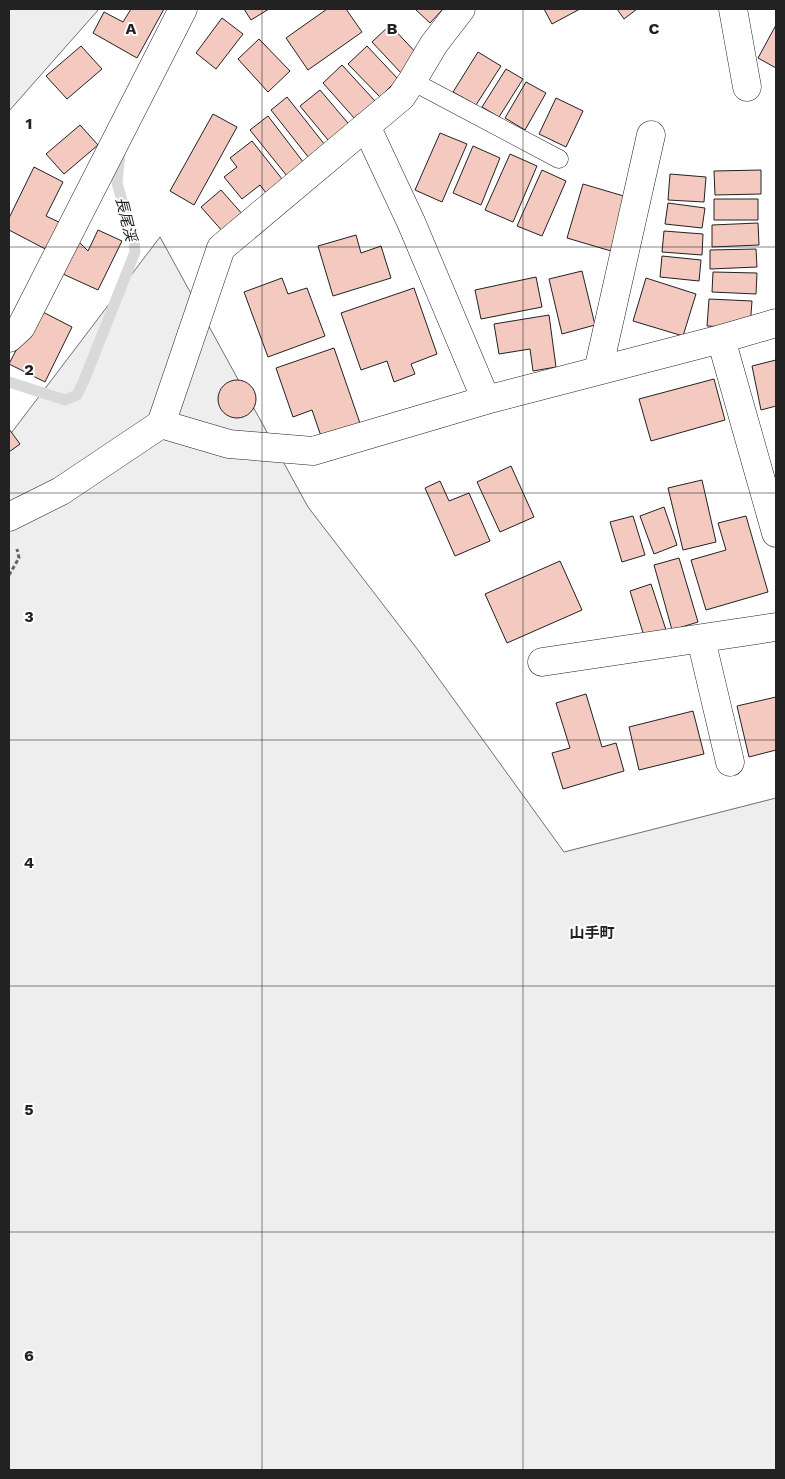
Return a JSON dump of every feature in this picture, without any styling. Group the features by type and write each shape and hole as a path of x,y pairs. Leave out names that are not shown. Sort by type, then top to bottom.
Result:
{"street":[{"path":"9,338 21,326 183,9"},
{"path":"9,516 61,491 160,424 222,248 401,97 434,44 461,9"},
{"path":"733,9 747,88"},
{"path":"366,126 410,222 486,400"},
{"path":"598,371 651,135"},
{"path":"160,424 229,444 313,451 486,400 776,323"},
{"path":"721,339 776,533"},
{"path":"542,662 776,627"},
{"path":"701,639 730,762"}],"lane":[{"path":"412,82 559,159"}],"shaded area":[{"path":"9,9 99,9 9,111"},
{"path":"160,237 308,507 418,650 564,852 776,798 776,1470 9,1470 9,436"}],"building":[{"path":"131,9 164,9 137,58 93,33 104,12 123,22"},
{"path":"244,9 269,9 251,20"},
{"path":"327,9 346,9 362,32 308,70 286,38"},
{"path":"415,9 443,9 430,23"},
{"path":"544,9 580,9 552,24"},
{"path":"617,9 637,9 624,19"},
{"path":"222,18 243,34 216,69 196,53"},
{"path":"390,25 420,57 402,74 372,42"},
{"path":"776,25 776,68 758,58"},
{"path":"259,39 290,71 268,92 238,59"},
{"path":"81,46 102,69 67,99 46,76"},
{"path":"367,46 398,79 380,97 348,64"},
{"path":"478,52 501,66 476,105 453,92"},
{"path":"342,65 375,101 355,119 323,83"},
{"path":"506,69 523,79 499,117 482,107"},
{"path":"526,82 546,93 525,130 505,118"},
{"path":"320,90 353,129 333,146 300,106"},
{"path":"287,97 325,145 309,158 271,110"},
{"path":"556,98 583,111 566,147 539,134"},
{"path":"213,114 237,127 194,205 170,191"},
{"path":"268,116 307,167 291,181 250,130"},
{"path":"80,125 98,145 64,174 46,154"},
{"path":"440,133 467,144 442,202 415,190"},
{"path":"252,141 286,184 269,197 260,185 242,199 224,177 237,167 230,158"},
{"path":"473,146 500,158 481,205 453,193"},
{"path":"510,154 537,166 513,222 485,210"},
{"path":"34,167 63,182 46,216 65,225 51,252 9,230 9,218"},
{"path":"542,170 566,181 542,236 517,226"},
{"path":"761,170 761,194 715,195 714,171"},
{"path":"670,174 706,177 704,202 668,200"},
{"path":"583,184 627,197 611,251 567,238"},
{"path":"221,190 244,216 224,233 201,207"},
{"path":"714,199 758,199 758,220 714,220"},
{"path":"668,203 705,208 702,228 665,224"},
{"path":"758,223 759,245 712,247 712,225"},
{"path":"98,230 122,241 98,290 63,274 79,242 88,251"},
{"path":"664,231 703,234 702,255 662,252"},
{"path":"356,235 361,253 381,246 391,278 333,296 318,246"},
{"path":"756,249 757,267 710,269 710,250"},
{"path":"662,256 701,260 699,281 660,277"},
{"path":"582,271 595,325 562,334 549,279"},
{"path":"713,272 757,273 756,294 712,292"},
{"path":"536,277 542,307 481,319 475,290"},
{"path":"282,278 288,294 307,288 325,336 268,357 244,292"},
{"path":"646,278 696,294 683,336 633,321"},
{"path":"414,288 437,354 411,364 415,374 394,382 387,361 361,370 341,313"},
{"path":"709,299 752,301 750,328 707,326"},
{"path":"37,309 72,327 45,382 9,364"},
{"path":"549,315 556,367 533,371 530,349 499,354 494,324"},
{"path":"334,348 362,429 323,442 312,410 293,417 276,368"},
{"path":"776,360 776,406 761,410 752,366"},
{"path":"714,379 725,420 651,441 639,399"},
{"path":"237,380 250,386 256,399 250,412 237,418 224,412 218,399 224,386"},
{"path":"9,429 20,444 9,452"},
{"path":"511,466 534,517 500,532 477,482"},
{"path":"702,480 716,542 683,550 668,488"},
{"path":"440,481 449,501 469,493 490,541 455,556 425,488"},
{"path":"664,507 677,545 654,554 640,516"},
{"path":"633,516 645,555 622,562 610,522"},
{"path":"746,516 768,592 706,610 691,560 726,550 718,523"},
{"path":"679,558 698,622 672,630 654,565"},
{"path":"560,561 582,610 507,643 485,594"},
{"path":"651,584 666,630 644,636 630,591"},
{"path":"586,694 602,747 616,743 624,771 563,789 552,753 570,748 556,703"},
{"path":"776,697 776,750 749,757 737,706"},
{"path":"693,711 704,754 639,770 629,727"}],"waterway":[{"name":"長尾渓","path":"9,382 65,400 77,395 135,252 134,242 117,183 120,152"}],"district":[{"name":"山手町","path":"592,933"}]}
